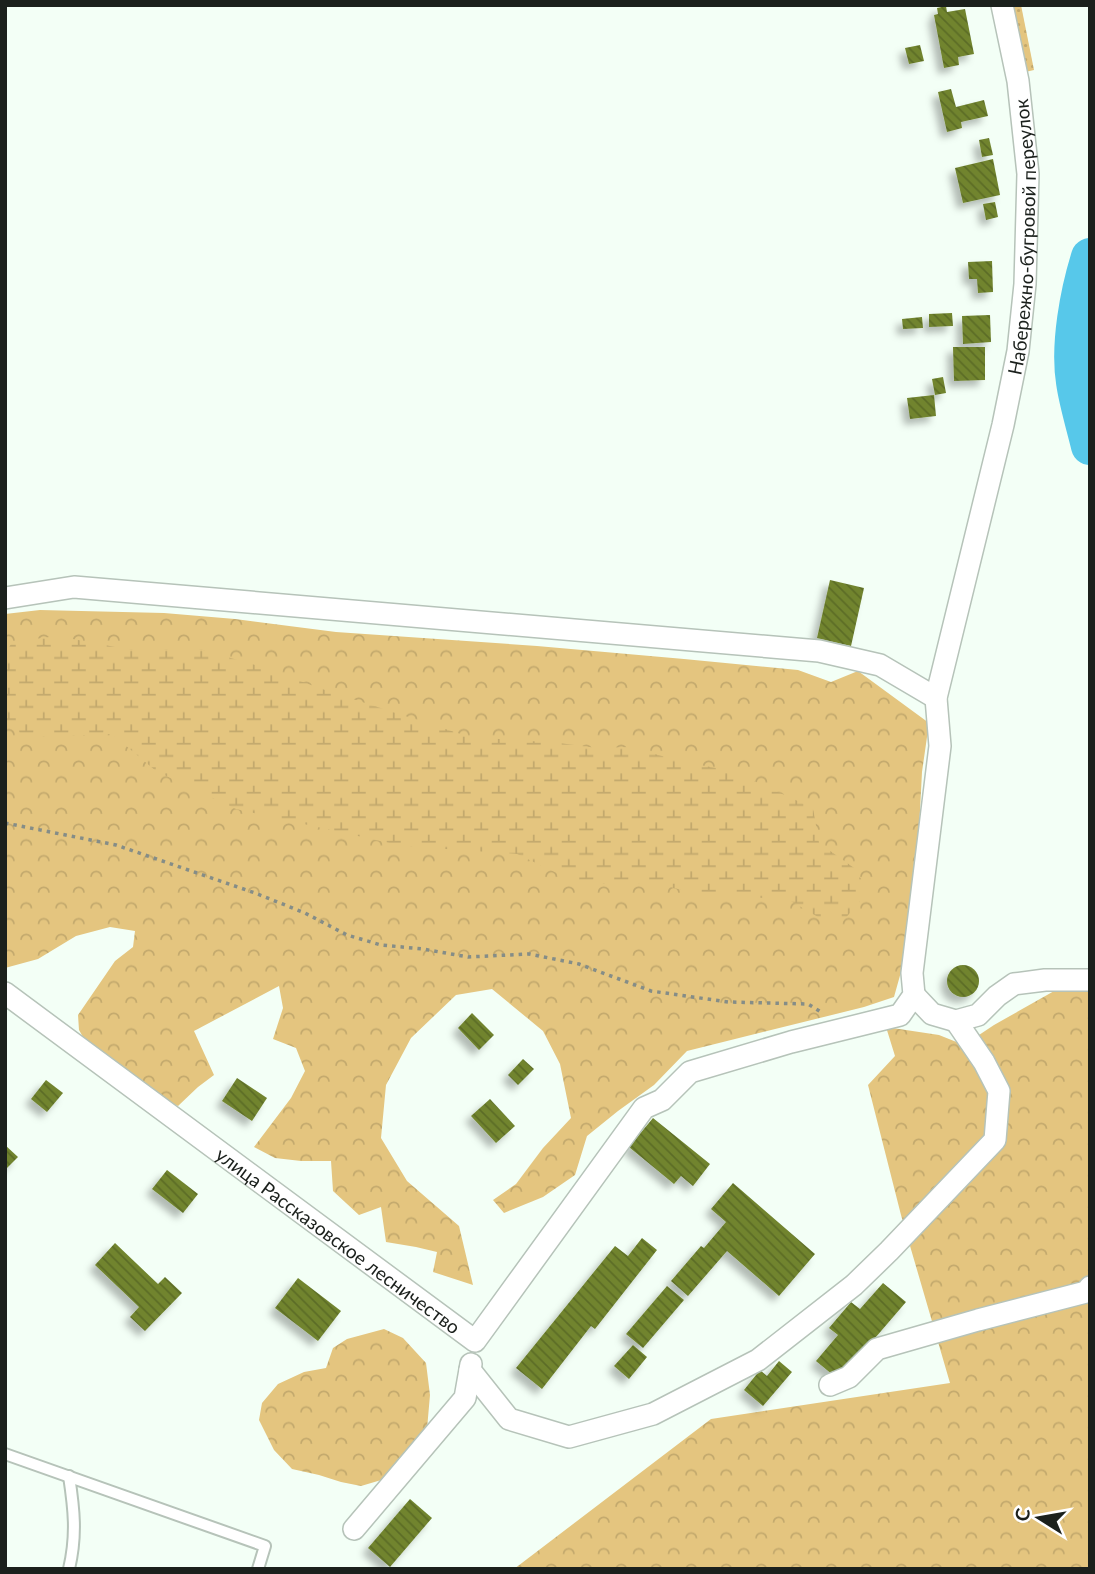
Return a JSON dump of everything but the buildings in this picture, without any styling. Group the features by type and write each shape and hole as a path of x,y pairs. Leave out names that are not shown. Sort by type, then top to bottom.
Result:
{"street":[{"name":"Набережно-бугровой переулок","path":"914,995 912,973 940,746 936,698 1003,425 1018,351 1026,284 1028,174 1018,81 1002,5"},
{"path":"5,598 74,587 819,651 880,665 936,698"},
{"path":"846,1028 900,1015 914,995 932,1014 956,1021 978,1015 1014,984 1045,980 1090,980"},
{"name":"улица Рассказовское лесничество","path":"5,993 475,1341 644,1108 662,1100 690,1072 846,1028"},
{"path":"470,1370 509,1419 569,1437 653,1414 758,1360 854,1285 995,1140 999,1091 984,1062 956,1021"},
{"path":"830,1385 849,1377 877,1349 1086,1292 1090,1287"},
{"path":"354,1529 465,1398 475,1341"}],"lane":[{"path":"5,1454 265,1546 258,1569"},
{"path":"69,1476 75,1518 69,1569"}],"path":[{"path":"5,823 116,845 255,893 306,913 347,935 381,944 468,957 529,954 579,964 651,991 728,1002 808,1003 846,1028"}],"green space":[{"path":"1008,5 1021,5 1034,70 1021,73"},
{"path":"40,610 164,613 336,632 684,659 798,670 831,682 858,671 929,723 922,772 916,888 906,954 894,997 864,1007 687,1051 654,1085 587,1136 575,1175 543,1197 504,1213 493,1200 516,1184 543,1148 571,1118 560,1064 543,1031 492,989 456,995 411,1038 386,1085 381,1138 407,1181 459,1226 473,1285 433,1272 437,1252 386,1242 381,1207 359,1215 333,1191 331,1161 275,1158 254,1147 291,1098 305,1071 296,1048 273,1039 283,1008 279,986 194,1031 214,1075 178,1106 159,1098 96,1050 79,1030 78,1015 115,961 133,947 135,931 110,927 76,936 38,959 5,968 5,614"},
{"path":"57,636 131,650 203,650 259,666 470,737 597,748 629,747 684,762 732,771 813,808 819,843 857,870 867,893 843,921 818,917 789,900 690,892 654,883 580,884 517,854 403,846 236,809 156,771 112,734 29,737 5,726 5,655 12,642"},
{"path":"1063,986 1090,986 1090,1569 514,1569 711,1419 950,1383 901,1215 868,1085 895,1056 886,1027 939,1035 964,1045"},
{"path":"384,1329 403,1338 426,1363 430,1395 427,1429 388,1478 361,1486 292,1469 274,1450 259,1420 262,1403 278,1384 304,1372 326,1368 333,1348 347,1339"}],"waterway":[{"path":"1090,257 1079,302 1073,352 1076,390 1090,446"}]}
